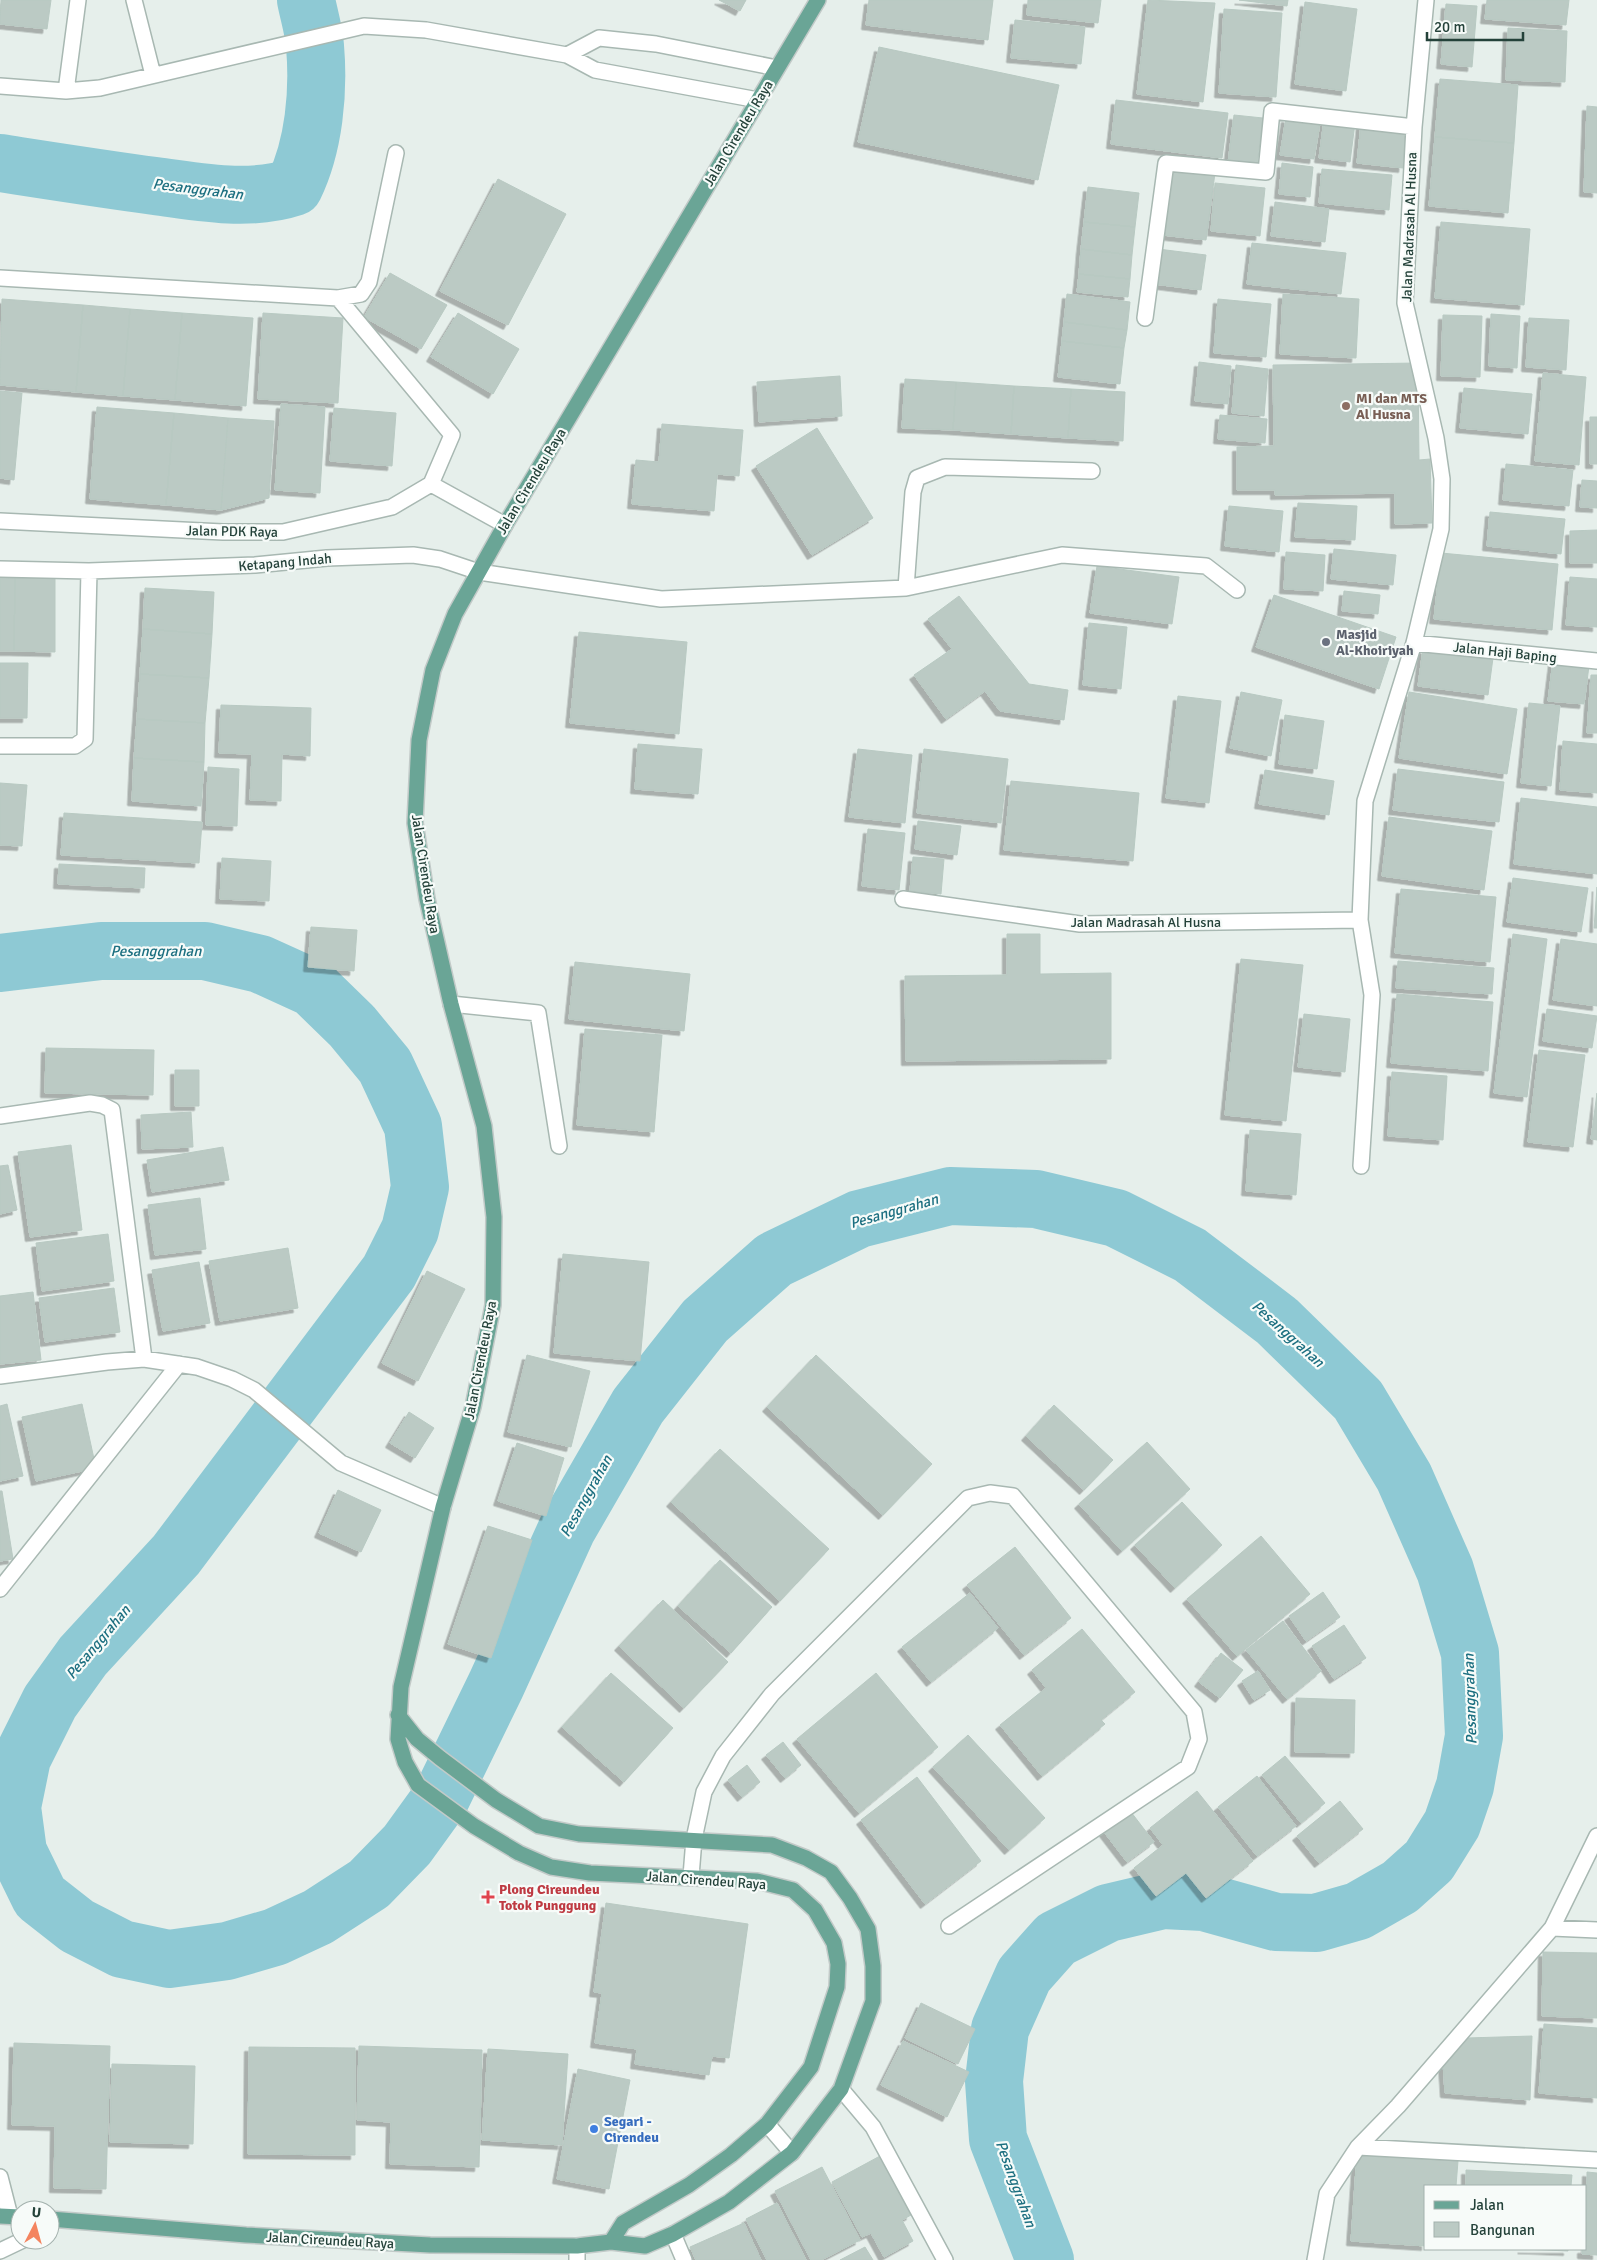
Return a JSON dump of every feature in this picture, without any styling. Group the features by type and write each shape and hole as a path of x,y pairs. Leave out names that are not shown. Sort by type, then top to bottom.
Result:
{"main road":[{"name":"Jalan Cirendeu Raya","path":"611,2242 623,2223 689,2185 731,2155 767,2124 811,2066 837,1988 838,1964 834,1943 815,1910 793,1890 758,1881 691,1876 590,1873 551,1868 519,1853 474,1826 418,1785 405,1762 398,1740 398,1715 410,1648 444,1507 473,1407 493,1305 494,1217 484,1126 451,1004 427,899 415,823 419,740 433,670 456,614 505,525 818,0"},
{"path":"398,1715 418,1739 440,1758 496,1800 539,1826 579,1834 772,1845 798,1854 831,1872 850,1898 868,1929 873,1966 873,2001 840,2089 792,2153 729,2202 673,2234 645,2246 611,2242"},
{"name":"Jalan Cireundeu Raya","path":"60,2220 246,2235 577,2253 611,2242"}],"street":[{"path":"66,90 78,0"},
{"path":"134,0 154,75"},
{"name":"Jalan Madrasah Al Husna","path":"1361,1166 1372,995 1360,920 1365,801 1414,643 1441,530 1442,479 1436,438 1405,303 1414,127 1426,0"},
{"path":"0,86 66,90 100,88 364,26 426,30 567,55 595,70 758,100"},
{"path":"567,55 600,38 656,44 777,68"},
{"path":"1145,318 1166,163 1266,172 1272,111 1414,127"},
{"path":"0,278 338,298 362,294 369,282 396,153"},
{"path":"338,298 452,435 432,484 505,525"},
{"path":"906,588 913,492 917,478 945,467 1092,471"},
{"name":"Jalan PDK Raya","path":"0,521 223,532 283,532 392,508 432,484"},
{"name":"Ketapang Indah","path":"0,569 89,571 255,565 327,558 413,555 440,559 479,572 661,599 906,588 1062,555 1206,566 1237,590"},
{"path":"0,746 75,746 85,739 89,571"},
{"name":"Jalan Haji Baping","path":"1414,643 1597,661"},
{"name":"Jalan Madrasah Al Husna","path":"903,899 1080,924 1360,920"},
{"path":"451,1004 538,1013 559,1146"},
{"path":"0,1116 90,1103 102,1104 112,1110 144,1359"},
{"path":"0,1376 144,1359 197,1367 232,1379 254,1390 342,1463 444,1507"},
{"path":"0,1588 178,1364"},
{"path":"691,1876 694,1840 704,1792 723,1756 772,1694 968,1498 990,1493 1013,1496 1194,1712 1199,1739 1188,1766 949,1926"},
{"path":"1315,2260 1326,2194 1358,2147 1398,2106 1552,1928 1597,1836"},
{"path":"1552,1928 1597,1930"},
{"path":"840,2089 873,2127 945,2260"},
{"path":"767,2124 792,2153"},
{"path":"1358,2147 1597,2160"},
{"path":"0,2177 10,2217"},
{"path":"673,2234 684,2260"}],"building":[{"path":"1,0 51,0 47,29 0,24"},
{"path":"719,0 746,0 740,11"},
{"path":"869,0 993,0 988,40 866,25"},
{"path":"1028,0 1101,0 1098,23 1027,15"},
{"path":"1148,0 1215,3 1203,102 1137,94"},
{"path":"1239,0 1288,0 1287,6"},
{"path":"1487,0 1569,0 1566,25 1485,19"},
{"path":"1305,2 1357,9 1346,91 1295,84"},
{"path":"1446,4 1477,6 1472,67 1441,64"},
{"path":"1224,9 1282,13 1276,97 1219,93"},
{"path":"1015,20 1085,27 1081,64 1011,58"},
{"path":"1508,28 1567,31 1565,82 1506,80"},
{"path":"879,47 1059,85 1038,180 858,142"},
{"path":"1440,79 1518,85 1514,143 1435,137"},
{"path":"1116,100 1228,113 1222,158 1111,144"},
{"path":"1587,106 1597,107 1597,193 1584,192"},
{"path":"1234,115 1263,118 1257,166 1228,163"},
{"path":"1286,118 1320,123 1314,159 1280,155"},
{"path":"1324,120 1355,123 1350,162 1319,158"},
{"path":"1361,124 1407,129 1403,168 1357,163"},
{"path":"1435,137 1514,143 1508,213 1429,206"},
{"path":"1282,163 1313,167 1310,197 1279,194"},
{"path":"1171,167 1215,173 1206,240 1162,235"},
{"path":"1322,169 1392,175 1389,210 1319,203"},
{"path":"498,179 566,214 508,325 440,291"},
{"path":"1215,183 1265,188 1260,236 1211,231"},
{"path":"1088,187 1139,193 1135,227 1084,222"},
{"path":"1275,202 1329,209 1325,242 1271,236"},
{"path":"1084,222 1135,227 1132,255 1081,249"},
{"path":"1441,222 1530,229 1524,305 1435,298"},
{"path":"1252,243 1346,253 1341,294 1247,284"},
{"path":"1081,249 1132,255 1130,279 1079,274"},
{"path":"1158,249 1206,255 1201,290 1154,284"},
{"path":"390,273 447,305 421,349 364,317"},
{"path":"1079,274 1130,279 1128,297 1077,292"},
{"path":"1067,294 1130,302 1127,330 1064,322"},
{"path":"1283,294 1359,299 1356,358 1280,354"},
{"path":"2,299 83,305 76,392 0,385"},
{"path":"1218,299 1271,304 1266,357 1214,353"},
{"path":"83,305 130,309 123,396 76,392"},
{"path":"130,309 182,313 175,400 123,396"},
{"path":"182,313 253,318 246,406 175,400"},
{"path":"263,313 343,318 338,403 258,399"},
{"path":"458,313 519,349 493,394 431,357"},
{"path":"1491,314 1520,316 1517,368 1489,366"},
{"path":"1443,315 1482,316 1480,377 1441,376"},
{"path":"1529,318 1569,320 1566,370 1526,367"},
{"path":"1064,322 1127,330 1124,348 1062,341"},
{"path":"1062,341 1124,348 1120,384 1058,377"},
{"path":"1199,362 1231,366 1228,404 1195,401"},
{"name":"MI dan MTS Al Husna","path":"1418,363 1419,460 1430,459 1432,523 1395,524 1395,493 1275,495 1275,490 1237,490 1237,447 1274,446 1273,365"},
{"path":"1236,365 1268,369 1264,416 1232,413"},
{"path":"1543,373 1586,377 1579,465 1535,461"},
{"path":"840,376 842,416 759,422 757,382"},
{"path":"905,379 956,382 953,430 902,428"},
{"path":"956,382 1014,386 1011,434 953,430"},
{"path":"1014,386 1071,389 1068,438 1011,434"},
{"path":"1464,388 1532,394 1528,434 1460,428"},
{"path":"1071,389 1125,392 1123,441 1068,438"},
{"path":"0,391 22,393 14,480 0,478"},
{"path":"281,404 325,407 320,493 275,490"},
{"path":"97,407 174,413 166,505 90,499"},
{"path":"334,408 396,413 392,466 330,461"},
{"path":"174,413 228,418 221,510 166,505"},
{"path":"1220,415 1267,419 1265,443 1218,439"},
{"path":"1590,417 1597,417 1597,464 1590,464"},
{"path":"228,418 274,421 269,498 221,510"},
{"path":"662,424 743,430 739,476 717,474 714,511 632,504 636,460 659,462"},
{"path":"817,428 873,518 812,555 756,466"},
{"path":"1506,464 1573,470 1569,506 1503,500"},
{"path":"1582,480 1597,481 1597,508 1580,507"},
{"path":"1298,503 1357,506 1355,540 1295,537"},
{"path":"1229,506 1283,511 1279,552 1225,546"},
{"path":"1490,512 1565,519 1561,554 1487,546"},
{"path":"1597,530 1597,563 1570,563 1570,531"},
{"path":"1334,549 1396,555 1393,585 1331,579"},
{"path":"1286,552 1325,555 1323,591 1284,589"},
{"path":"1441,553 1558,564 1552,630 1434,619"},
{"path":"1097,566 1179,577 1172,624 1090,613"},
{"path":"0,577 15,578 14,651 0,651"},
{"path":"1570,577 1597,579 1597,627 1566,625"},
{"path":"15,578 55,578 55,652 14,651"},
{"path":"145,588 214,592 212,634 143,629"},
{"path":"1344,591 1380,595 1378,614 1342,611"},
{"name":"Masjid Al-Khoiriyah","path":"1274,595 1396,637 1379,689 1256,647"},
{"path":"959,596 1029,684 1068,690 1064,720 1000,711 985,691 946,719 914,675 952,649 928,619"},
{"path":"1089,623 1127,627 1121,689 1083,685"},
{"path":"143,629 212,634 209,678 140,674"},
{"path":"579,632 687,642 679,734 570,723"},
{"path":"1423,649 1493,658 1488,695 1418,686"},
{"path":"1553,661 1589,666 1584,704 1548,701"},
{"path":"0,663 28,663 27,718 0,718"},
{"path":"140,674 209,678 205,723 137,719"},
{"path":"1591,675 1597,675 1597,733 1587,733"},
{"path":"1241,692 1282,700 1271,756 1230,748"},
{"path":"1409,692 1517,709 1507,774 1399,758"},
{"path":"1178,696 1221,701 1209,803 1166,798"},
{"path":"1529,703 1560,706 1551,786 1521,783"},
{"path":"221,705 311,708 310,756 282,754 281,801 250,800 252,754 219,753"},
{"path":"1285,715 1324,721 1317,769 1279,764"},
{"path":"137,719 205,723 204,762 134,758"},
{"path":"1563,741 1597,744 1597,793 1560,790"},
{"path":"638,744 702,749 698,794 635,789"},
{"path":"858,749 912,755 905,823 849,817"},
{"path":"924,749 1008,759 1001,823 917,813"},
{"path":"134,758 204,762 201,806 132,801"},
{"path":"208,767 239,769 237,826 206,825"},
{"path":"1398,769 1504,782 1499,822 1393,810"},
{"path":"1265,770 1334,781 1329,815 1259,804"},
{"path":"1011,781 1139,793 1133,861 1004,850"},
{"path":"0,783 27,785 22,846 0,845"},
{"path":"1521,798 1597,807 1597,874 1514,864"},
{"path":"64,813 202,822 199,863 61,855"},
{"path":"1389,817 1492,831 1484,890 1382,876"},
{"path":"918,821 961,826 957,855 915,849"},
{"path":"868,829 905,833 899,890 862,886"},
{"path":"913,857 944,859 941,894 910,891"},
{"path":"222,858 271,861 269,901 220,899"},
{"path":"59,864 145,868 144,888 58,884"},
{"path":"1513,878 1588,888 1581,932 1507,922"},
{"path":"1597,887 1597,928 1594,928"},
{"path":"1401,889 1496,897 1490,962 1395,953"},
{"path":"311,927 357,930 354,971 308,967"},
{"path":"1007,934 1040,934 1040,974 1111,973 1111,1059 906,1061 905,976 1007,975"},
{"path":"1513,934 1547,939 1527,1097 1494,1093"},
{"path":"1561,939 1597,944 1597,1006 1553,1000"},
{"path":"1241,959 1303,965 1286,1121 1225,1115"},
{"path":"1398,961 1494,968 1492,994 1396,988"},
{"path":"575,962 690,974 684,1031 569,1019"},
{"path":"1397,994 1493,1002 1488,1071 1391,1063"},
{"path":"1547,1009 1597,1016 1592,1048 1543,1041"},
{"path":"1304,1014 1350,1019 1345,1072 1298,1067"},
{"path":"585,1029 662,1035 654,1132 577,1125"},
{"path":"46,1048 154,1050 153,1095 45,1093"},
{"path":"1539,1050 1585,1055 1573,1147 1528,1142"},
{"path":"175,1070 199,1070 199,1106 175,1106"},
{"path":"1392,1072 1447,1076 1443,1140 1388,1136"},
{"path":"1597,1093 1597,1140 1591,1139"},
{"path":"191,1112 193,1147 142,1149 141,1115"},
{"path":"1250,1130 1301,1134 1296,1195 1246,1191"},
{"path":"71,1145 82,1230 30,1237 18,1152"},
{"path":"223,1147 229,1180 152,1192 147,1160"},
{"path":"8,1165 17,1210 0,1214 0,1166"},
{"path":"200,1198 206,1249 155,1255 148,1205"},
{"path":"108,1234 114,1281 42,1291 36,1243"},
{"path":"288,1248 298,1308 220,1321 209,1261"},
{"path":"563,1254 649,1262 640,1361 554,1353"},
{"path":"199,1262 210,1323 163,1331 152,1270"},
{"path":"427,1271 465,1289 418,1381 382,1363"},
{"path":"114,1288 120,1332 45,1342 39,1298"},
{"path":"33,1292 41,1360 0,1364 0,1296"},
{"path":"527,1355 590,1371 571,1447 508,1432"},
{"path":"816,1355 932,1464 883,1515 767,1407"},
{"path":"7,1404 23,1476 0,1481 0,1406"},
{"path":"82,1404 96,1468 36,1481 22,1417"},
{"path":"1054,1405 1113,1460 1084,1490 1026,1436"},
{"path":"409,1412 434,1428 415,1458 390,1443"},
{"path":"1147,1442 1190,1489 1122,1551 1079,1504"},
{"path":"517,1443 564,1458 546,1516 498,1501"},
{"path":"720,1449 829,1549 780,1601 671,1502"},
{"path":"338,1490 381,1510 361,1552 319,1533"},
{"path":"0,1491 2,1491 13,1559 0,1561"},
{"path":"1182,1502 1222,1545 1175,1588 1135,1545"},
{"path":"488,1526 532,1540 491,1658 448,1644"},
{"path":"1261,1536 1310,1594 1237,1656 1187,1599"},
{"path":"1015,1547 1071,1618 1024,1655 967,1585"},
{"path":"720,1560 772,1607 731,1653 678,1606"},
{"path":"1323,1592 1340,1617 1306,1641 1289,1616"},
{"path":"970,1593 998,1628 931,1682 902,1647"},
{"path":"663,1600 728,1662 684,1708 619,1646"},
{"path":"1283,1621 1321,1671 1287,1699 1246,1650"},
{"path":"1344,1625 1366,1658 1334,1679 1312,1646"},
{"path":"1082,1629 1135,1692 1101,1720 1105,1724 1042,1776 1000,1725 1046,1688 1032,1670"},
{"path":"1221,1653 1243,1670 1220,1698 1199,1682"},
{"path":"1258,1671 1270,1690 1254,1700 1242,1681"},
{"path":"611,1673 673,1728 624,1782 562,1727"},
{"path":"876,1673 938,1747 859,1813 797,1739"},
{"path":"1296,1698 1355,1700 1354,1753 1295,1752"},
{"path":"968,1735 1045,1818 1009,1850 933,1767"},
{"path":"783,1742 801,1765 785,1778 766,1755"},
{"path":"1285,1756 1325,1803 1301,1823 1262,1775"},
{"path":"747,1765 760,1782 742,1797 728,1780"},
{"path":"1257,1776 1296,1826 1257,1856 1218,1807"},
{"path":"917,1777 981,1861 925,1904 861,1820"},
{"path":"1197,1791 1253,1861 1206,1898 1186,1873 1156,1896 1134,1868 1163,1845 1150,1828"},
{"path":"1340,1801 1363,1829 1319,1863 1297,1836"},
{"path":"1131,1812 1154,1842 1127,1862 1104,1832"},
{"path":"606,1903 748,1924 729,2058 712,2056 709,2075 635,2064 637,2049 595,2043 602,1993 594,1992"},
{"path":"1543,1952 1597,1953 1597,2018 1542,2016"},
{"path":"921,2003 975,2029 958,2064 905,2038"},
{"path":"1544,2024 1597,2028 1597,2098 1539,2093"},
{"path":"1532,2036 1530,2100 1445,2093 1443,2062 1467,2038"},
{"path":"903,2041 969,2072 947,2117 881,2085"},
{"path":"14,2043 110,2046 106,2189 54,2188 55,2126 12,2125"},
{"path":"359,2046 482,2050 479,2167 390,2164 391,2122 357,2120"},
{"path":"249,2047 355,2048 355,2155 248,2154"},
{"path":"488,2049 568,2054 562,2145 482,2140"},
{"path":"112,2064 195,2066 193,2144 110,2142"},
{"name":"Segari - Cirendeu","path":"578,2069 630,2080 609,2189 557,2179"},
{"path":"1357,2154 1458,2161 1456,2185 1424,2185 1424,2246 1351,2241"},
{"path":"880,2156 911,2215 902,2220 913,2241 884,2257 871,2233 862,2237 832,2182"},
{"path":"822,2167 860,2240 821,2260 811,2260 775,2191"},
{"path":"1466,2170 1572,2175 1571,2185 1466,2185"},
{"path":"1587,2172 1597,2173 1597,2255 1582,2254 1582,2250 1587,2250"},
{"path":"777,2203 806,2260 767,2260 746,2219"},
{"path":"744,2223 761,2260 696,2260 690,2247"},
{"path":"865,2247 873,2260 840,2260"}],"waterway":[{"name":"Pesanggrahan","path":"0,163 190,191 225,194 260,194 294,187 306,154 314,118 315,46 306,0"},
{"name":"Pesanggrahan","path":"0,963 101,951 205,951 260,964 313,988 352,1026 385,1066 413,1126 420,1187 410,1230 389,1272 176,1555 83,1656 50,1702 22,1758 12,1807 18,1852 40,1897 77,1926 122,1949 169,1959 227,1951 275,1937 318,1917 369,1884 407,1845 441,1798 496,1685 567,1529 638,1406 705,1321 774,1260 859,1219 950,1196 1036,1199 1116,1218 1190,1255 1277,1321 1358,1400 1404,1477 1445,1570 1470,1653 1474,1736 1465,1786 1452,1824 1429,1861 1400,1887 1358,1911 1316,1923 1276,1922 1204,1902 1163,1900 1108,1913 1056,1939 1024,1975 1000,2029 994,2081 998,2139 1045,2260"}],"place":[{"name":"MI dan MTS Al Husna","path":"1346,406"},
{"name":"Masjid Al-Khoiriyah","path":"1326,642"},
{"name":"Plong Cireundeu Totok Punggung","path":"488,1897"},
{"name":"Segari - Cirendeu","path":"594,2129"}]}
